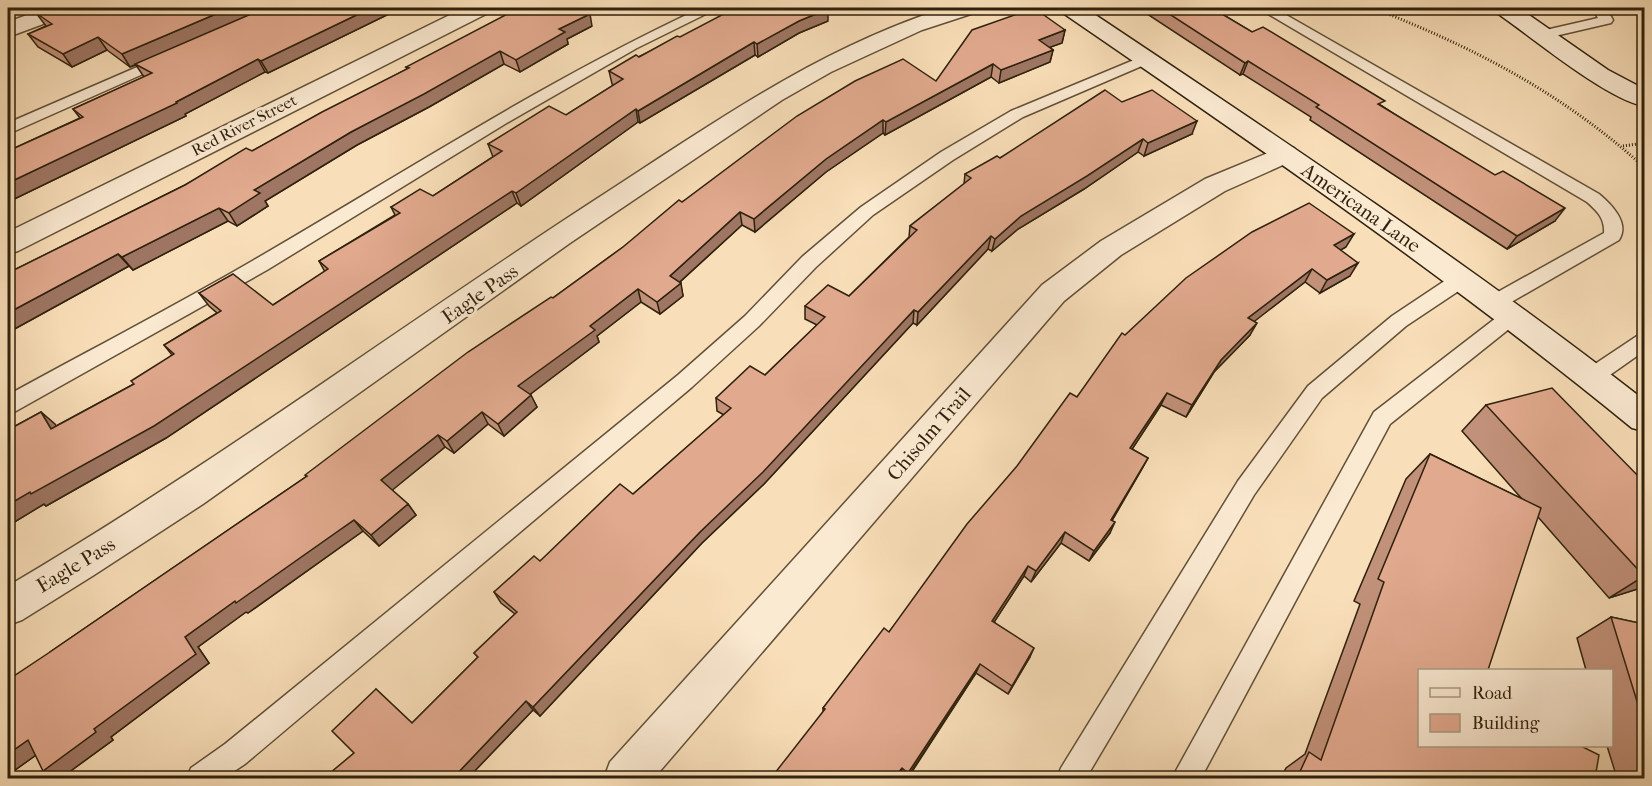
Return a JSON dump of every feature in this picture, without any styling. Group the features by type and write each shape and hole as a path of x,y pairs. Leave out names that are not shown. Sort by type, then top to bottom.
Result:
{"street":[{"path":"8,30 65,8"},
{"name":"Red River Street","path":"8,244 480,8"},
{"name":"Eagle Pass","path":"8,607 190,493 449,316 560,236 773,95 823,67 914,26 966,8"},
{"name":"Americana Lane","path":"1071,8 1285,154 1462,279 1593,376 1644,418"},
{"path":"1505,8 1600,75 1644,99"},
{"name":"Chisolm Trail","path":"626,778 1053,293 1111,248 1196,196 1215,185 1285,154"}],"lane":[{"path":"8,405 260,265 489,127 632,45 711,8"},
{"path":"1186,778 1382,418 1503,309 1613,236 1614,227 1609,213 1593,198 1265,8"},
{"path":"1586,8 1603,14"},
{"path":"1542,35 1603,14"},
{"path":"8,129 183,51"},
{"path":"201,778 235,754 685,381 752,321 809,262 867,211 947,156 1017,114 1146,59"},
{"path":"1071,778 1246,488 1315,392 1399,321 1462,279"},
{"path":"1593,376 1644,341"}],"path":[{"path":"1373,8 1474,49 1531,79 1623,146 1644,167"},
{"path":"1623,146 1644,143"}],"building":[{"path":"51,8 230,8 122,54 98,37 63,54 28,34 52,24 36,13"},
{"path":"265,8 371,8 261,61 258,59 177,103 8,183 8,151 83,117 73,109 152,73 135,64"},
{"path":"519,8 579,8 590,14 559,29 565,32 516,60 500,51 351,132 254,190 260,193 229,213 219,208 122,257 118,254 8,313 8,273 185,185 246,148 252,151"},
{"path":"735,8 828,9 799,21 757,44 754,42 638,111 636,109 516,193 512,191 154,426 8,505 8,430 41,412 51,429 134,384 131,381 174,354 164,345 221,311 199,293 233,274 273,305 328,269 319,261 400,213 391,207 420,189 433,196 502,151 488,144 549,106 566,115 623,79 609,71 636,55 639,57"},
{"path":"1034,8 1065,30 1039,40 1053,50 1001,70 993,64 886,122 883,120 826,159 754,219 740,212 670,276 681,283 657,302 638,289 590,326 595,330 518,386 531,395 498,424 482,412 447,441 438,435 381,480 408,504 371,535 354,520 236,603 235,601 185,637 196,654 94,729 96,732 43,771 28,740 8,754 8,680 307,476 305,475 468,352 551,297 553,298 623,247 679,200 682,202 797,116 855,81 903,59 936,81 972,30"},
{"path":"1160,8 1212,8 1252,32 1263,27 1385,101 1378,104 1495,175 1503,171 1565,208 1517,236 1316,107 1319,105 1248,61 1245,63"},
{"path":"1105,90 1122,102 1152,90 1197,121 1148,143 1143,139 1021,216 995,239 991,236 918,312 914,310 763,472 700,532 533,707 526,701 453,778 324,778 354,753 332,731 376,689 412,723 478,657 474,653 517,612 494,592 534,556 540,561 620,484 633,494 731,408 716,398 750,366 765,375 825,317 805,306 828,285 849,296 917,230 910,226 971,178 965,174 997,156 1000,158"},
{"path":"1309,203 1354,234 1334,245 1358,263 1327,280 1312,269 1248,318 1257,323 1221,360 1192,405 1167,393 1130,448 1148,458 1111,520 1115,522 1094,551 1065,532 1036,571 1028,566 992,621 1034,648 1012,686 980,664 908,773 902,768 894,778 771,778 884,628 889,632 967,524 1017,466 1070,393 1077,397 1122,333 1125,335 1186,278 1252,232"},
{"path":"1552,388 1644,482 1644,576 1486,405"},
{"path":"1430,454 1541,508 1488,669 1418,669 1418,747 1583,747 1599,755 1595,778 1297,778 1309,752 1321,760 1384,582 1378,579"},
{"path":"1611,617 1644,624 1644,724"}]}
